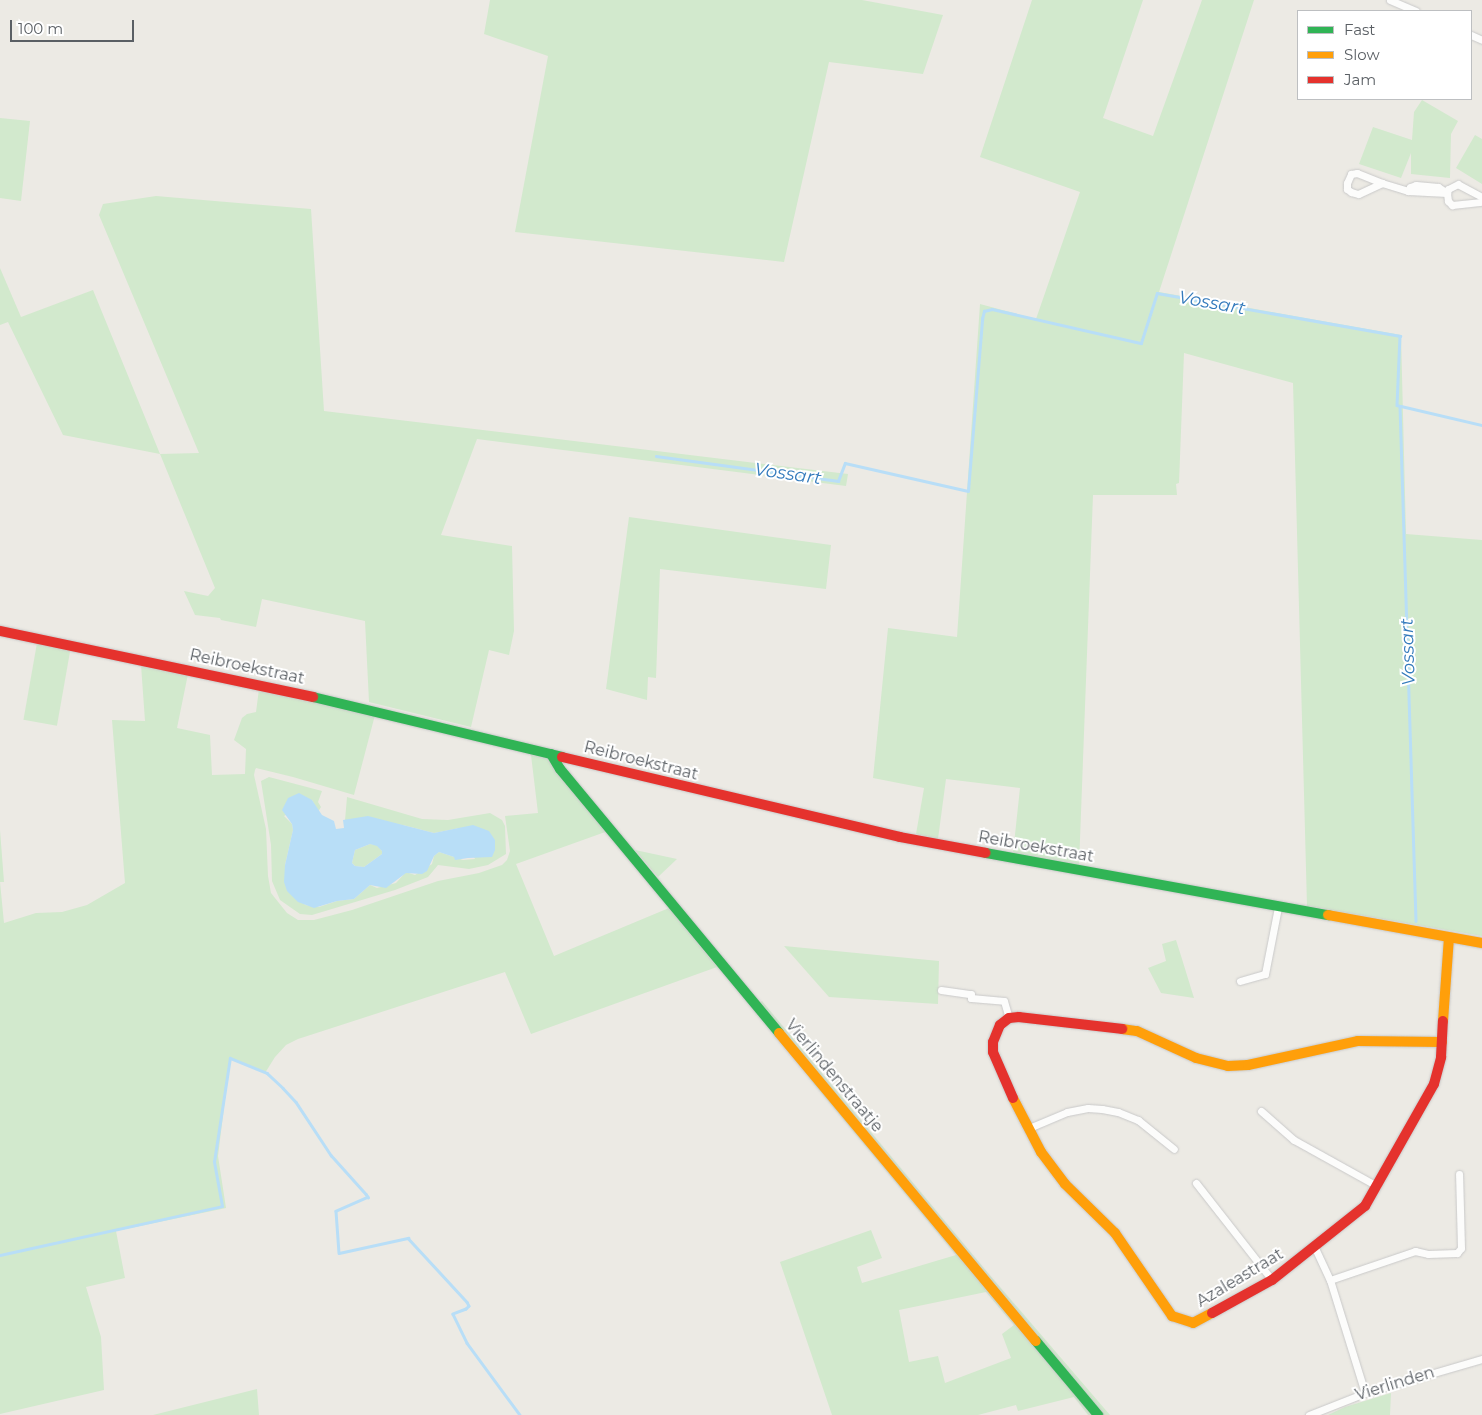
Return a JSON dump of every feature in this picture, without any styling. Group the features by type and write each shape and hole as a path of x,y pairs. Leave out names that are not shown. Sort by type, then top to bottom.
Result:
{"street":[{"path":"1390,0 1414,10"},
{"path":"1382,184 1358,194 1351,192 1347,188 1351,174 1357,172 1382,184 1408,191 1410,187 1416,185 1438,187 1447,193"},
{"path":"1482,197 1458,184 1448,188 1447,193 1448,201 1452,205 1482,202"},
{"name":"Reibroekstraat","path":"0,631 349,704 725,797 900,837 1482,943"},
{"name":"Vierlindenstraatje","path":"551,754 560,769 1098,1415"},
{"path":"1240,981 1265,974 1278,907"},
{"name":"Azaleastraat","path":"1010,1018 1000,1025 996,1033 993,1052 1010,1093 1041,1152 1059,1176 1114,1233 1172,1316 1186,1322 1200,1320 1272,1280 1315,1248 1364,1206 1434,1084 1441,1057 1449,938"},
{"path":"941,990 971,994 971,998 1004,1001 1010,1018 1137,1031 1196,1058 1228,1066 1248,1065 1358,1041 1442,1042"},
{"path":"1029,1128 1067,1112 1088,1108 1102,1109 1118,1112 1138,1120 1174,1149"},
{"path":"1261,1111 1294,1140 1377,1186"},
{"path":"1330,1280 1415,1251 1428,1254 1457,1253 1461,1248 1459,1174"},
{"path":"1196,1183 1272,1280"},
{"path":"1315,1248 1330,1280 1365,1392"},
{"name":"Vierlinden","path":"1310,1415 1365,1392 1482,1360"}],"green space":[{"path":"490,0 862,0 943,15 923,74 829,62 784,262 515,232 548,56 484,34"},
{"path":"1032,0 1143,0 1103,118 1153,136 1202,0 1254,0 1159,292 1401,335 1406,534 1482,540 1482,936 1307,906 1293,383 1184,353 1179,483 1176,484 1177,495 1093,495 1079,866 1013,853 1020,788 946,779 938,839 916,834 924,788 873,778 888,628 957,637 980,304 1036,319 1080,192 980,157"},
{"path":"1422,100 1458,121 1451,134 1450,178 1411,174 1411,153 1401,178 1359,164 1373,127 1412,140 1414,112"},
{"path":"0,118 30,121 21,201 0,198"},
{"path":"1475,135 1482,139 1482,184 1456,168"},
{"path":"156,196 311,209 324,411 848,474 846,486 477,439 441,535 512,546 514,631 509,655 489,650 471,727 369,702 365,621 262,599 256,627 221,620 220,618 195,615 184,591 208,596 215,588 160,454 199,453 99,215 103,204"},
{"path":"0,268 21,317 93,290 160,454 63,435 8,322 0,325"},
{"path":"629,517 831,545 826,589 660,569 656,678 648,677 647,700 606,689"},
{"path":"37,643 70,649 57,726 23,720"},
{"path":"141,665 188,674 177,728 210,735 212,775 245,774 246,749 234,740 242,718 247,714 256,712 259,689 375,715 354,795 293,777 256,768 255,770 254,775 266,829 268,876 271,893 287,913 298,920 314,920 352,910 438,881 479,873 502,865 507,860 510,851 505,816 538,813 531,755 548,758 608,831 516,864 554,956 669,908 717,967 531,1034 505,972 298,1039 286,1045 275,1057 265,1073 230,1059 218,1156 226,1208 116,1231 125,1278 86,1287 101,1337 104,1390 0,1414 0,882 4,923 36,913 62,912 87,905 125,883 112,720 145,721"},
{"path":"269,777 322,791 318,802 321,807 318,812 312,800 284,816 292,824 293,830 285,865 305,905 319,907 337,901 354,899 370,885 377,888 396,883 406,872 415,875 432,864 434,856 439,852 463,860 475,859 459,828 434,833 403,825 345,820 347,797 422,819 448,820 490,813 502,820 505,826 506,854 488,865 469,869 438,865 428,877 395,890 312,915 300,914 280,900 272,881 271,845 261,781"},
{"path":"0,830 4,882 0,882"},
{"path":"370,844 377,845 382,854 364,867 355,866 352,863 355,850"},
{"path":"635,850 677,859 658,877"},
{"path":"1176,940 1194,998 1161,993 1148,968 1166,961 1162,944"},
{"path":"784,946 939,961 938,1004 829,997"},
{"path":"762,1001 988,1273 1110,1415 1088,1415 1074,1397 1018,1411 1016,1405 978,1415 832,1415 780,1262 871,1230 882,1258 857,1267 862,1283 956,1255 809,1078 816,1072 758,1004","holes":["986,1292 1014,1325 1002,1334 1011,1358 945,1383 938,1356 909,1362 899,1310"]},
{"path":"257,1389 259,1415 153,1415"},
{"path":"1391,1393 1390,1415 1328,1415 1345,1407"}],"water":[{"path":"299,793 312,800 322,815 334,821 336,829 344,828 343,820 368,816 434,833 473,825 489,831 495,840 495,850 492,857 455,860 454,857 439,852 434,856 427,871 422,874 406,873 386,888 370,885 354,899 337,901 314,908 298,902 287,891 284,882 285,865 293,830 292,824 282,810 288,798","holes":["370,844 377,846 382,851 382,854 364,867 355,866 352,863 355,850"]}],"waterway":[{"name":"Vossart","path":"656,456 838,481 845,463 968,491 982,319 984,311 992,309 1141,343 1157,293 1400,336 1397,405 1400,406 1416,921"},
{"path":"1401,406 1482,425"},
{"path":"0,1255 222,1206 214,1162 230,1058 267,1073 283,1088 296,1102 331,1155 368,1197 336,1211 339,1253 408,1238 467,1302 469,1306 466,1309 453,1314 467,1343 520,1415"}],"traffic: fast":[{"path":"313,697 562,757"},
{"path":"551,754 560,769 779,1033"},
{"path":"986,853 1328,915"},
{"path":"1036,1341 1098,1415"}],"traffic: slow":[{"path":"1328,915 1482,943"},
{"path":"1443,1021 1449,938"},
{"path":"1122,1029 1137,1031 1196,1058 1228,1066 1248,1065 1358,1041 1442,1042"},
{"path":"779,1033 1036,1341"},
{"path":"1013,1098 1041,1152 1065,1184 1115,1233 1172,1316 1193,1323 1212,1313"}],"traffic: jam":[{"path":"0,631 313,697"},
{"path":"562,757 900,837 986,853"},
{"path":"1013,1098 993,1052 993,1042 1000,1025 1009,1018 1019,1017 1122,1029"},
{"path":"1212,1313 1272,1280 1365,1206 1434,1084 1441,1057 1443,1021"}]}
